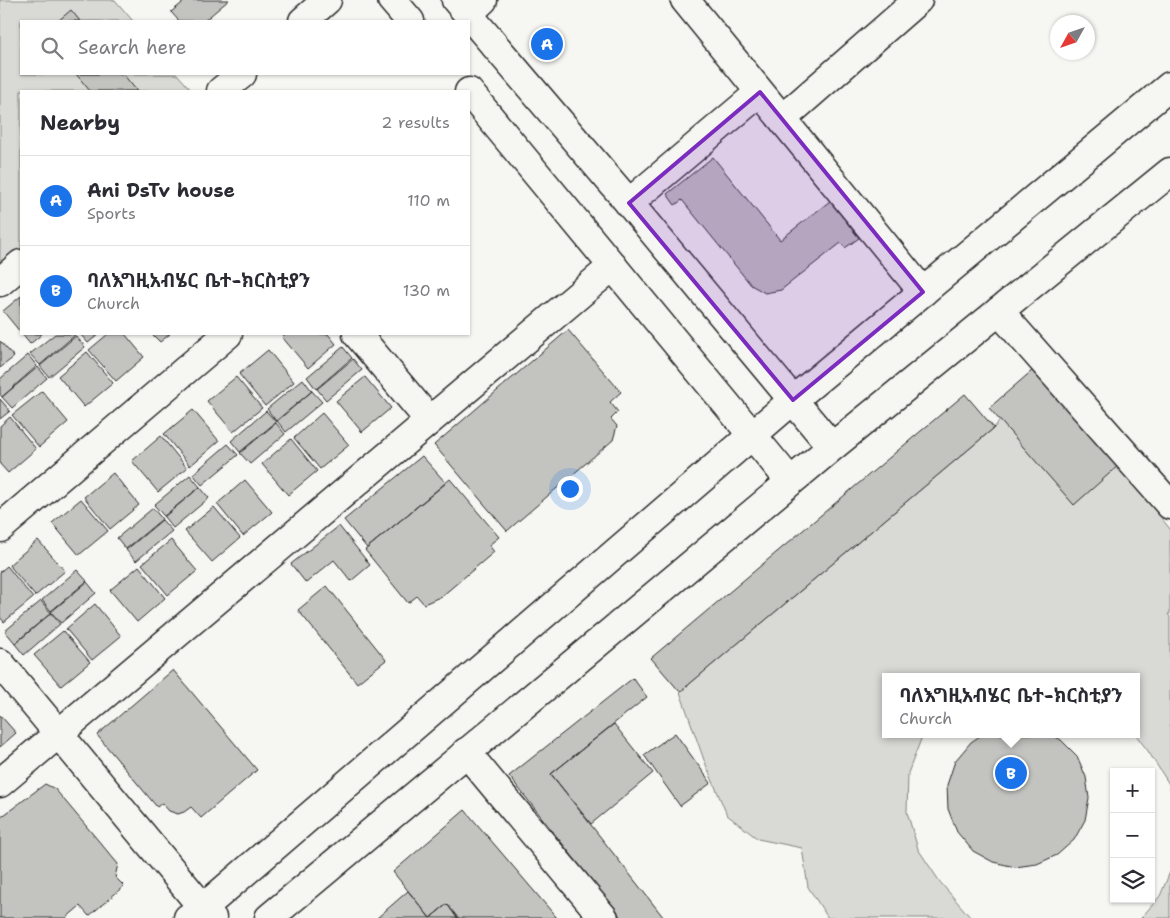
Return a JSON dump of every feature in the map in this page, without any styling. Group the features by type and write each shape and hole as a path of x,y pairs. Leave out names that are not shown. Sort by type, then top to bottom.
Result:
{"main road":[{"path":"303,20 327,0"},
{"path":"392,0 409,20"},
{"path":"685,0 923,292"},
{"path":"782,119 918,0"},
{"path":"469,5 629,203 832,447"},
{"path":"222,90 241,75"},
{"path":"454,75 466,90"},
{"path":"0,663 201,915 793,400 1170,86"},
{"path":"629,203 760,92"},
{"path":"470,94 614,266 790,482"},
{"path":"269,918 832,447 1170,172"},
{"path":"0,282 20,265"},
{"path":"0,783 614,266"},
{"path":"999,311 1170,505"},
{"path":"0,528 227,335"},
{"path":"358,335 429,420"},
{"path":"466,752 604,918"}],"highlighted area":[{"path":"760,92 923,292 793,400 629,203"}],"shaded area":[{"path":"0,0 115,0 132,20 20,20 20,75 178,75 191,90 20,90 20,255 0,272"},
{"path":"1000,420 1119,465 1170,529 1170,614 1168,614 1170,617 1170,789 1169,784 1138,738 1140,738 1140,673 882,673 882,738 921,738 908,773 907,812 918,849 940,882 971,918 828,918 808,887 802,848 758,839 727,815 704,760 680,692 994,428"},
{"path":"1170,872 1170,918 1141,918 1155,903"}],"building":[{"path":"186,0 229,0 205,20 178,20 171,12"},
{"path":"71,10 79,20 59,20"},
{"path":"77,75 124,75 136,90 89,90"},
{"path":"713,157 780,240 830,201 859,238 845,248 841,243 781,290 765,293 751,285 682,200 675,205 667,194"},
{"path":"20,297 20,332 3,311"},
{"path":"568,330 621,392 610,402 618,412 611,419 617,426 613,440 507,531 434,445"},
{"path":"23,335 41,335 30,344"},
{"path":"54,335 75,335 40,365 30,354"},
{"path":"81,335 98,335 88,343"},
{"path":"107,335 126,335 144,357 116,381 89,350"},
{"path":"153,335 169,335 160,342"},
{"path":"284,335 329,335 336,344 308,368 282,337"},
{"path":"76,336 85,347 49,377 40,366"},
{"path":"0,341 14,357 0,368"},
{"path":"343,347 352,358 316,389 307,377"},
{"path":"268,350 294,382 265,406 239,374"},
{"path":"87,352 113,383 84,407 58,376"},
{"path":"28,355 37,366 2,397 0,394 0,379"},
{"path":"353,359 362,370 326,400 317,389"},
{"path":"38,367 47,378 12,408 2,397"},
{"path":"1034,369 1119,465 1074,505 989,408"},
{"path":"236,377 262,408 233,432 207,401"},
{"path":"365,377 391,408 362,432 336,401"},
{"path":"303,379 312,391 276,421 267,409"},
{"path":"42,391 68,422 39,447 12,415"},
{"path":"312,391 322,402 286,432 277,421"},
{"path":"965,394 994,428 680,692 651,658"},
{"path":"0,399 10,411 0,419"},
{"path":"193,410 219,441 190,466 164,434"},
{"path":"266,411 276,422 240,452 231,441"},
{"path":"322,413 349,445 320,469 294,438"},
{"path":"10,417 36,449 8,473 0,464 0,426"},
{"path":"276,423 285,434 250,464 240,453"},
{"path":"161,436 187,468 158,492 132,461"},
{"path":"291,439 317,471 288,495 262,464"},
{"path":"228,444 238,455 202,485 193,474"},
{"path":"422,456 446,483 367,548 344,520"},
{"path":"113,473 139,505 110,529 84,497"},
{"path":"190,475 200,487 164,516 154,505"},
{"path":"450,479 499,537 489,545 494,552 442,596 424,604 417,596 408,603 365,550"},
{"path":"245,480 272,512 243,536 217,504"},
{"path":"200,487 209,498 173,528 164,517"},
{"path":"81,499 108,531 79,555 52,523"},
{"path":"214,507 240,538 212,562 185,531"},
{"path":"153,508 162,519 126,549 117,538"},
{"path":"162,520 172,531 136,561 126,550"},
{"path":"339,526 370,565 351,581 334,560 306,583 291,564"},
{"path":"38,540 65,571 35,596 9,565"},
{"path":"171,540 197,571 168,595 142,564"},
{"path":"7,566 33,598 4,622 0,617 0,572"},
{"path":"139,566 165,598 137,622 110,590"},
{"path":"77,570 87,581 51,611 42,600"},
{"path":"87,582 96,593 61,623 51,612"},
{"path":"327,586 386,660 357,683 298,610"},
{"path":"41,601 51,613 15,643 5,631"},
{"path":"95,604 121,636 92,660 66,629"},
{"path":"51,613 60,624 24,655 15,644"},
{"path":"63,631 90,662 61,686 34,655"},
{"path":"173,670 257,770 201,818 191,807 178,814 169,811 162,803 157,807 97,735"},
{"path":"633,678 647,697 551,774 664,918 621,918 509,776"},
{"path":"0,715 16,733 0,747"},
{"path":"614,724 653,773 591,824 551,774"},
{"path":"675,733 711,783 680,806 644,755"},
{"path":"977,738 1058,738 1061,740 1077,756 1086,777 1089,798 1085,820 1074,840 1057,855 1037,864 1015,867 993,862 973,851 957,832 948,809 947,785 955,761 971,742"},
{"path":"45,784 55,789 118,864 115,877 124,886 89,916 80,906 66,918 0,918 0,818"},
{"path":"465,810 557,918 457,918 447,904 430,918 393,872"},
{"path":"408,891 430,918 377,918"},
{"path":"447,904 458,918 430,918"}],"place":[{"name":"Ani DsTv house","path":"547,44"},
{"name":"ባለእግዚአብሄር ቤተ-ክርስቲያን","path":"1011,773"}]}
